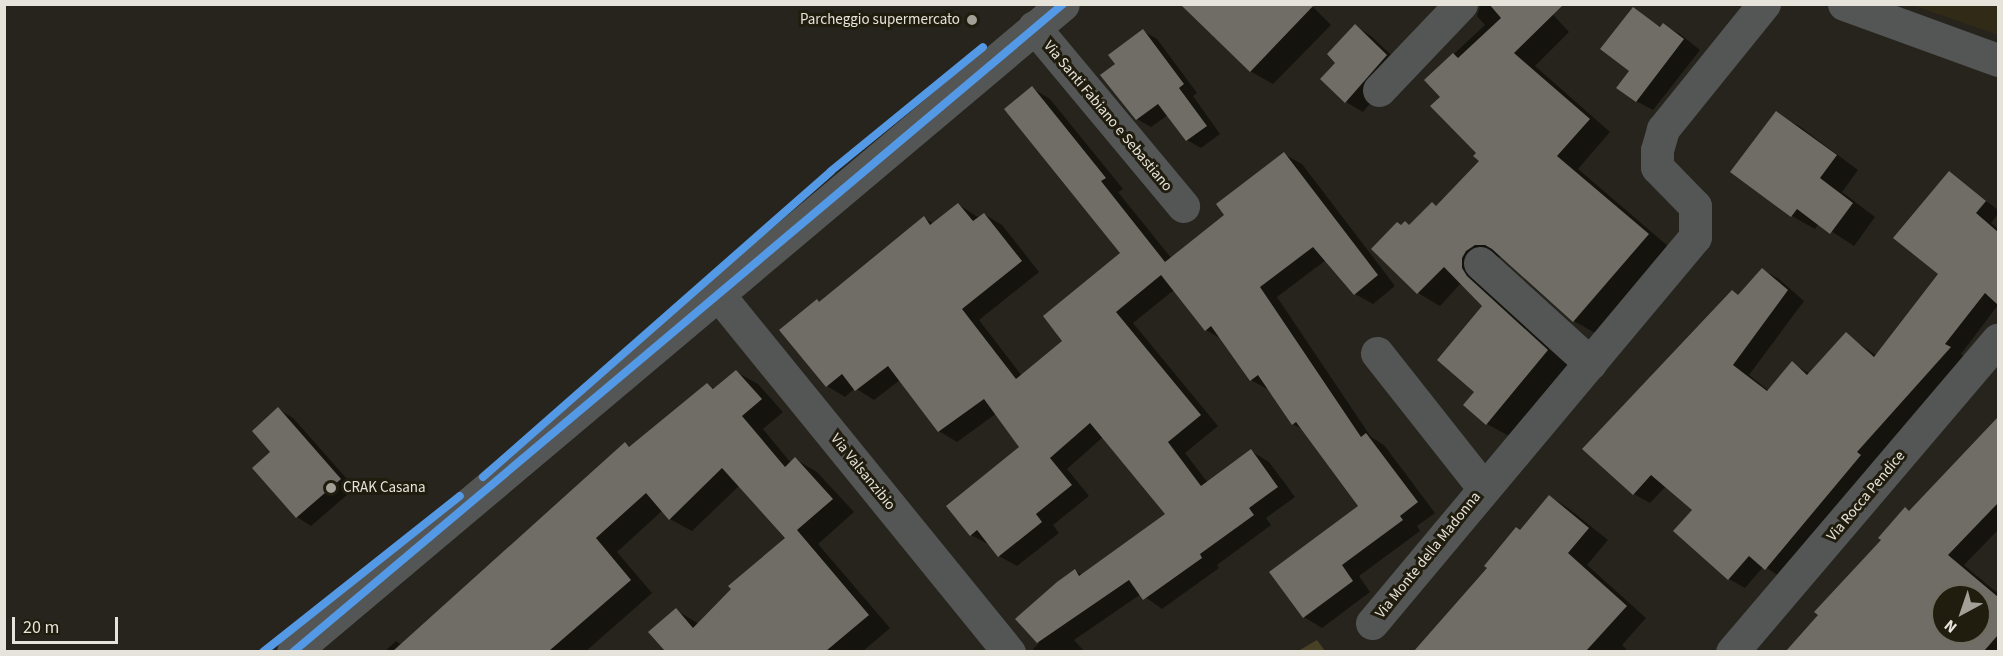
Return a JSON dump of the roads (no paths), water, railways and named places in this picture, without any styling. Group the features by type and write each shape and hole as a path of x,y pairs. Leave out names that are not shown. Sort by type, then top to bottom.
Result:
{"street":[{"name":"Via Santi Fabiano e Sebastiano","path":"293,651 1062,4"},
{"path":"1379,90 1461,4"},
{"name":"Via Monte della Madonna","path":"1372,623 1483,487 1695,237 1695,206 1657,167 1657,150 1663,129 1764,4"},
{"path":"1844,4 1998,60"},
{"name":"Via Santi Fabiano e Sebastiano","path":"1034,27 1182,206"},
{"path":"1480,263 1590,363"},
{"name":"Via Valsanzibio","path":"717,293 1009,651"},
{"name":"Via Rocca Pendice","path":"1732,651 1998,340"},
{"name":"Via Monte della Madonna","path":"1377,353 1483,487"}],"place":[{"name":"Parcheggio supermercato","path":"972,20"},
{"name":"CRAK Casana","path":"331,488"}]}
